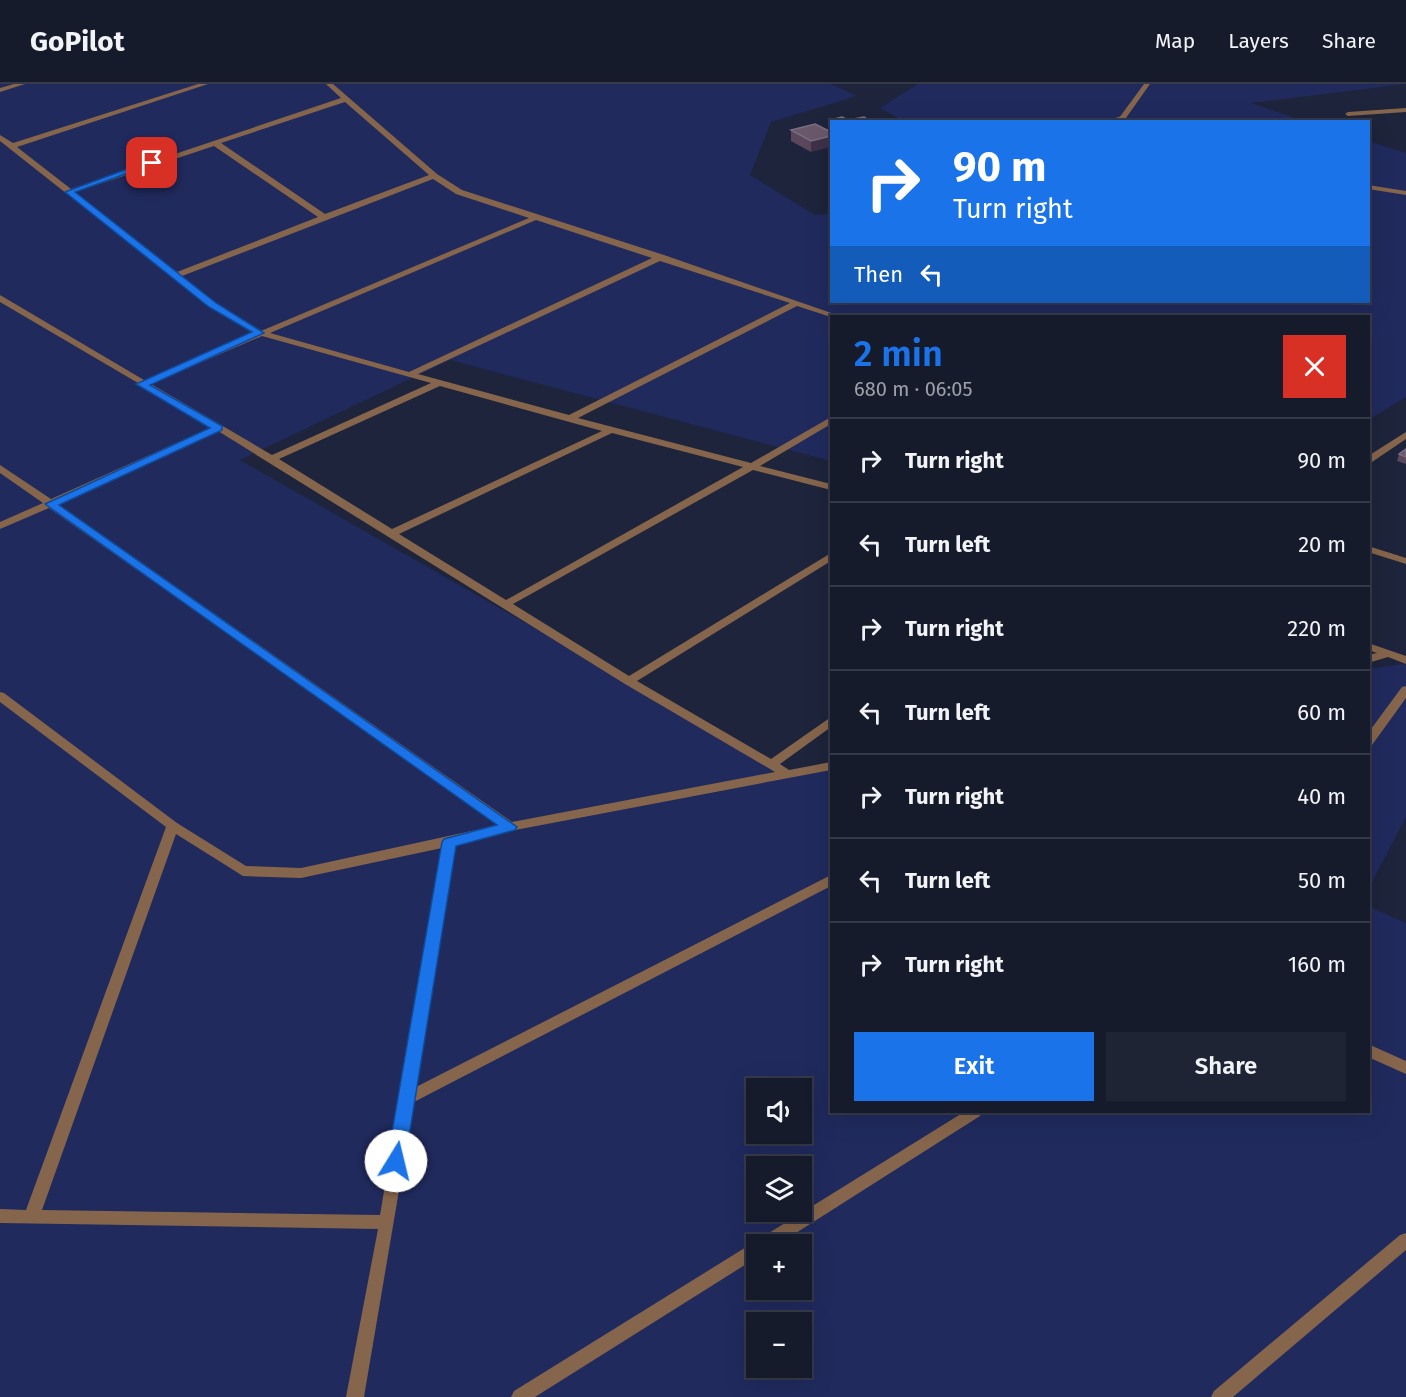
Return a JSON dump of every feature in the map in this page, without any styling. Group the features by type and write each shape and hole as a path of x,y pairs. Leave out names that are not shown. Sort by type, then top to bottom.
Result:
{"street":[{"path":"0,90 22,84"},
{"path":"12,146 205,84"},
{"path":"329,84 434,177 459,192 833,315"},
{"path":"1124,120 1147,84"},
{"path":"69,192 346,99"},
{"path":"1348,114 1406,110"},
{"path":"0,137 213,305 259,333 611,430 830,487"},
{"path":"214,142 324,217"},
{"path":"177,275 324,217 434,177"},
{"path":"1370,187 1406,193"},
{"path":"142,384 537,217"},
{"path":"409,375 661,257"},
{"path":"0,298 272,459 629,681 787,774"},
{"path":"571,418 797,303"},
{"path":"272,459 439,383"},
{"path":"506,604 830,421"},
{"path":"0,526 218,428"},
{"path":"390,534 611,430"},
{"path":"1370,459 1406,435"},
{"path":"0,468 510,827"},
{"path":"1370,550 1406,561"},
{"path":"629,681 830,556"},
{"path":"1370,647 1406,660"},
{"path":"1370,659 1389,654"},
{"path":"1370,739 1406,690"},
{"path":"0,696 173,826 243,871 301,873 510,827 830,766"},
{"path":"772,764 830,722"},
{"path":"32,1215 173,826"},
{"path":"355,1397 387,1222 449,842"},
{"path":"406,1099 830,881"},
{"path":"1370,1051 1406,1068"},
{"path":"781,1234 973,1113"},
{"path":"0,1216 387,1222"},
{"path":"1220,1397 1406,1240"},
{"path":"520,1397 746,1255"}],"shaded area":[{"path":"0,84 831,84 857,96 771,122 750,175 815,215 830,214 830,303 1370,303 1370,142 1406,153 1406,397 1370,419 1370,315 830,315 830,461 450,360 240,460 780,768 786,775 830,763 830,1113 1370,1113 1370,907 1406,923 1406,1397 0,1397"},
{"path":"918,84 1406,84 1251,103 1301,120 902,120 880,108"},
{"path":"1406,665 1406,817 1370,886 1370,669"}],"building":[{"path":"842,117 848,120 830,120"},
{"path":"864,117 869,120 848,120"},
{"path":"815,124 830,132 830,136 811,141 791,130"},
{"path":"1406,449 1406,457 1399,454"}],"route":[{"path":"152,163 69,192 213,305 259,333 142,384 218,428 50,504 510,827 449,842 396,1161"}]}
